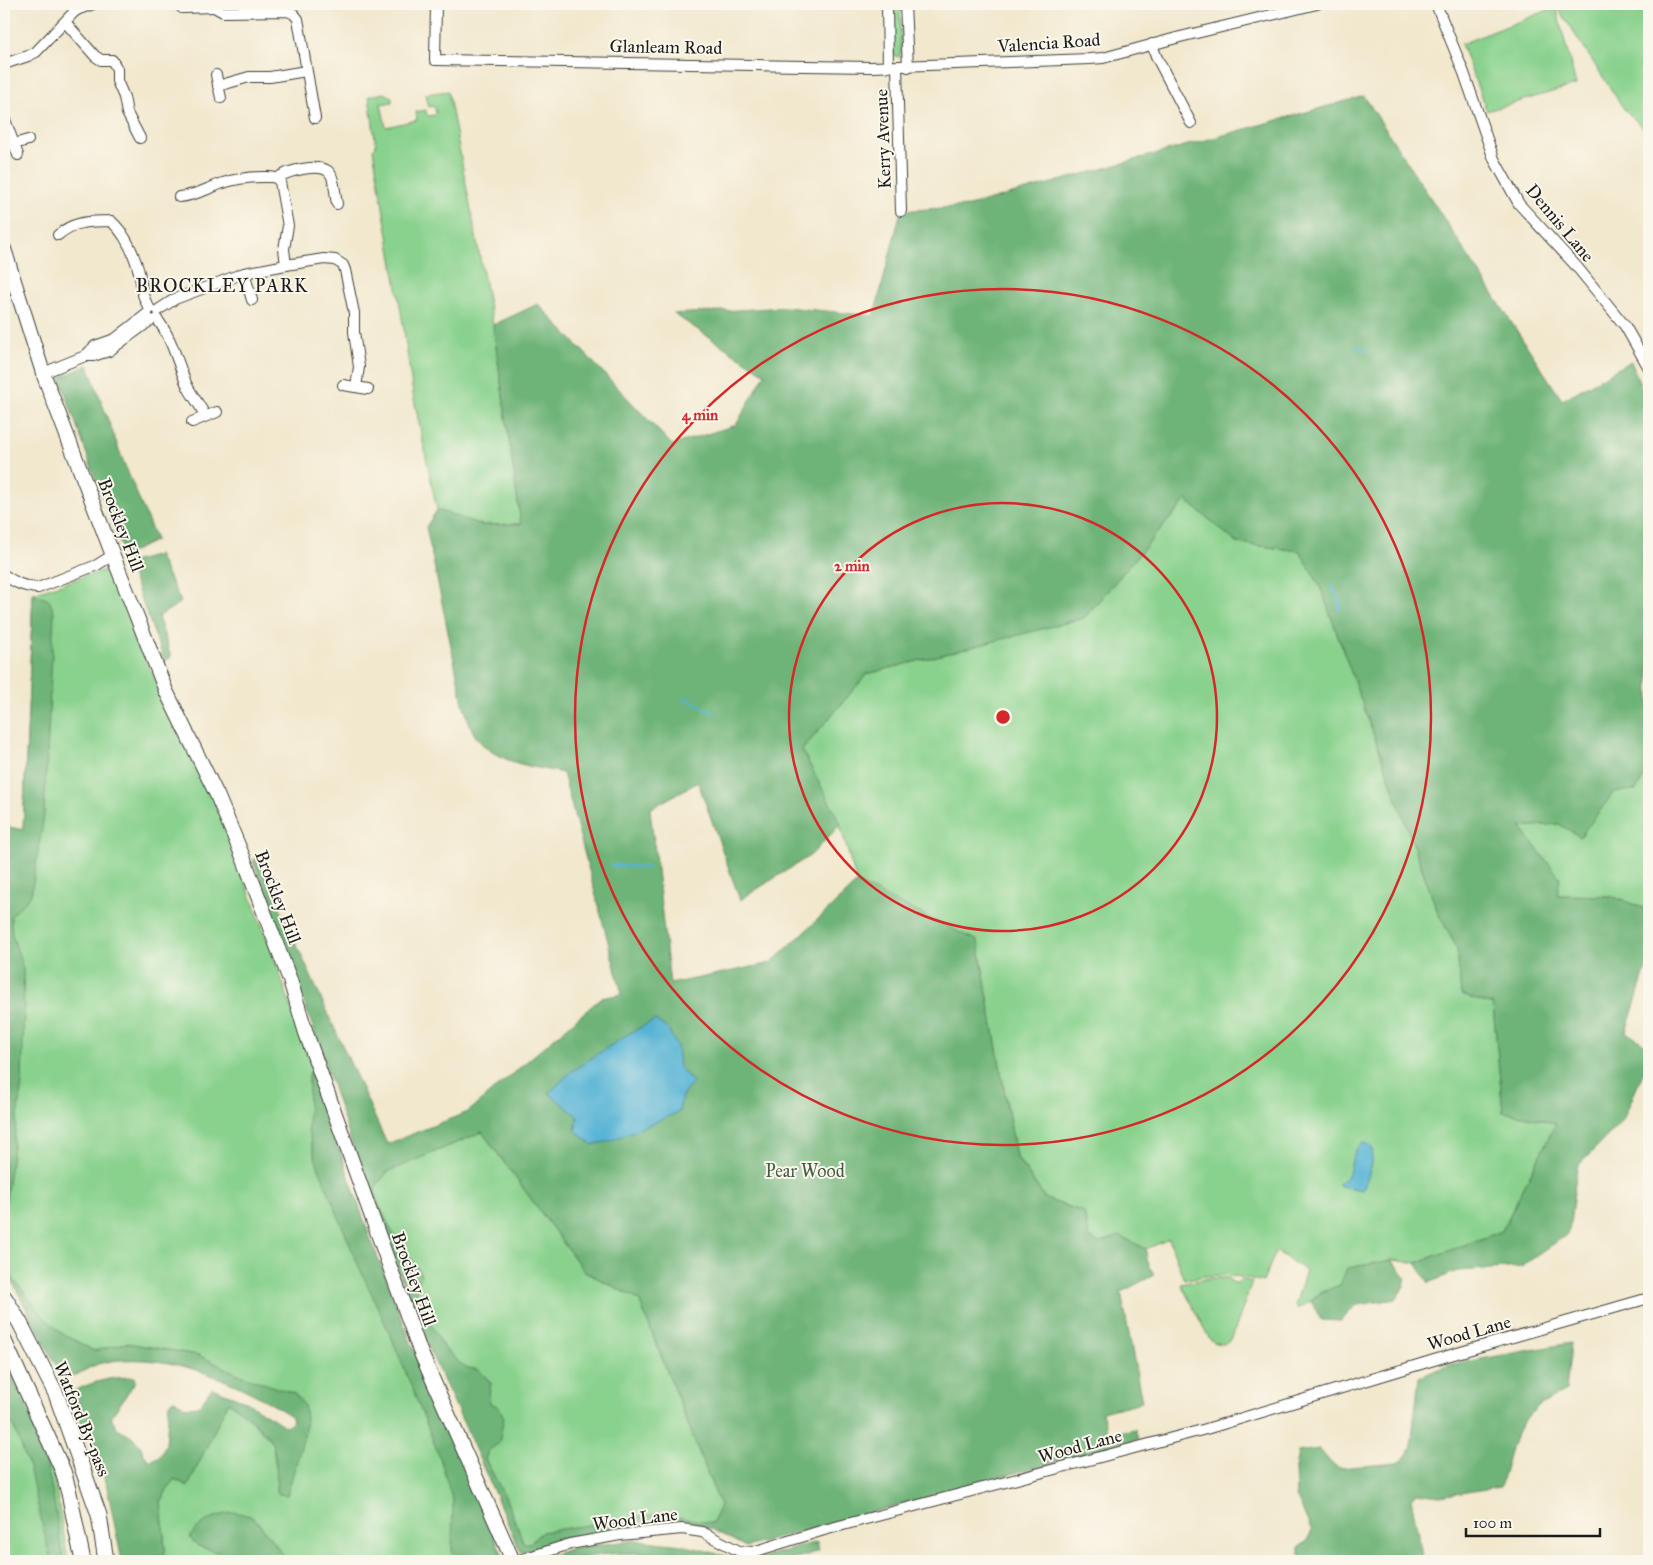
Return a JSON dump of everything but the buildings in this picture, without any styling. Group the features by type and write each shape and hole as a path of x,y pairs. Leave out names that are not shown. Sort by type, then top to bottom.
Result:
{"highway":[{"name":"Watford By-pass","path":"4,1297 20,1323 56,1394 99,1516 106,1561"},
{"path":"4,1341 62,1471 69,1492 84,1561"},
{"path":"69,1492 78,1561"}],"main road":[{"name":"Brockley Hill","path":"4,249 43,373 166,692 217,795 290,980 306,1033 420,1351 515,1561"}],"street":[{"path":"4,64 36,52 79,9 93,4"},
{"name":"Glanleam Road","path":"436,4 434,60 893,67"},
{"name":"Kerry Avenue","path":"887,4 902,210"},
{"path":"905,4 908,67"},
{"name":"Valencia Road","path":"893,67 1103,58 1311,4"},
{"name":"Dennis Lane","path":"1436,4 1464,74 1494,159 1519,204 1577,267 1625,326 1649,368"},
{"path":"182,8 213,5 217,10 223,12 288,11 294,14 298,19 315,118"},
{"path":"66,23 95,56 101,60 112,60 115,63 118,69 117,81 124,97 127,113 140,138"},
{"path":"1152,44 1156,56 1192,123"},
{"path":"218,86 249,77 270,77 306,71"},
{"path":"216,75 221,98"},
{"path":"4,117 18,155"},
{"path":"14,144 28,140"},
{"path":"179,197 188,197 223,183 248,177 278,178 287,172 315,168 326,170 331,176 337,204"},
{"path":"278,178 288,226 284,249 286,264"},
{"path":"58,235 63,230 82,222 111,221 117,226 137,263 144,301 163,327 176,353 188,388 201,406 205,416"},
{"path":"43,373 85,356 94,356 116,348 153,314 175,299 244,273 286,264 330,259 343,265 346,270 354,314 359,367 356,387"},
{"path":"244,273 252,300"},
{"path":"343,385 368,389"},
{"path":"192,422 217,412"},
{"path":"4,575 19,585 28,588 38,588 97,565 108,558 114,558"},
{"name":"Wood Lane","path":"515,1561 570,1544 620,1535 682,1529 702,1532 739,1551 752,1552 824,1530 1206,1429 1454,1354 1649,1298"}],"green space":[{"path":"892,4 900,4 901,53 899,57 893,53"},
{"path":"1565,4 1649,4 1649,134 1624,109 1557,7"},
{"path":"1556,7 1576,85 1487,111 1461,44"},
{"path":"448,91 493,325 521,524 482,525 437,510 413,394 402,317 373,149 376,146 369,96 384,93 392,97 392,102 381,104 386,127 417,120 416,112 426,110 426,114 429,116 434,115 436,113 435,108 429,107 426,94"},
{"name":"Pear Wood","path":"1364,96 1562,400 1631,361 1649,409 1649,771 1636,790 1614,792 1580,837 1559,824 1520,827 1560,878 1557,895 1611,896 1649,910 1649,959 1626,1032 1649,1047 1649,1059 1623,1120 1577,1167 1569,1233 1521,1267 1457,1271 1429,1283 1416,1263 1502,1231 1556,1123 1503,1112 1493,1005 1461,995 1457,948 1438,913 1320,586 1300,551 1237,543 1186,500 1084,618 867,674 802,750 841,824 811,855 740,900 698,782 650,809 670,984 771,963 857,883 978,941 1016,1157 1046,1199 1084,1212 1089,1237 1100,1243 1120,1236 1146,1249 1147,1260 1154,1275 1121,1292 1142,1402 1102,1412 1108,1434 1135,1429 1138,1439 746,1547 711,1529 690,1523 666,1524 584,1535 550,1543 521,1553 433,1358 383,1232 253,860 255,858 265,875 387,1144 468,1112 601,998 622,994 563,773 508,760 488,749 480,742 472,729 463,703 426,527 437,510 482,525 521,524 493,325 538,304 672,445 736,425 765,374 674,314 786,307 874,316 901,211 969,206","holes":["482,1132 584,1271 639,1300 720,1505 713,1523 661,1514 542,1532 530,1543 524,1544 505,1497 485,1459 488,1451 499,1443 504,1417 498,1406 490,1403 491,1383 479,1370 464,1367 445,1349 426,1316 416,1292 421,1275 416,1265 399,1246 376,1200 375,1188 387,1172"]},
{"path":"88,365 122,458 156,540 130,553 129,557 132,562 158,555 181,602 158,617 171,656 165,662 93,472 60,378"},
{"path":"1186,500 1237,543 1300,551 1320,586 1438,913 1457,948 1461,995 1493,1005 1503,1112 1556,1123 1502,1231 1416,1263 1392,1260 1379,1263 1340,1285 1320,1293 1297,1309 1295,1305 1306,1271 1276,1251 1263,1282 1224,1275 1184,1280 1169,1239 1146,1249 1120,1236 1100,1243 1089,1237 1084,1212 1046,1199 1016,1156 978,942 857,883 840,825 802,750 867,674 1084,618"},
{"path":"111,568 145,658 215,801 278,969 369,1235 415,1353 505,1561 156,1561 164,1559 165,1549 161,1500 174,1479 188,1486 227,1402 244,1412 272,1442 277,1474 276,1491 279,1494 287,1495 306,1419 240,1375 198,1355 126,1343 94,1351 64,1335 52,1326 22,1293 4,1266 4,826 23,830 33,593"},
{"path":"33,593 49,600 54,612 44,816 31,895 11,916 12,934 23,968 24,1006 22,1083 4,1212 4,1083 8,1069 4,1045 4,826 23,830"},
{"path":"1649,771 1649,910 1611,896 1557,895 1519,827 1559,824 1614,791 1636,790"},
{"path":"312,1072 369,1235 415,1353 505,1561 457,1561 452,1551 453,1502 440,1458 393,1341 356,1260 316,1161 308,1130 309,1073"},
{"path":"482,1132 584,1271 639,1300 720,1505 713,1524 661,1514 542,1532 530,1543 524,1544 505,1497 485,1459 488,1451 491,1383 479,1370 464,1367 445,1349 426,1316 416,1292 416,1265 399,1246 376,1199 375,1188 387,1172"},
{"path":"4,1257 7,1271 43,1316 60,1332 94,1351 126,1343 198,1355 240,1375 295,1394 304,1405 306,1419 304,1436 287,1495 279,1494 276,1491 275,1458 271,1441 251,1420 228,1402 188,1486 174,1479 161,1500 165,1549 164,1559 156,1561 122,1561 106,1482 96,1454 68,1394 100,1381 135,1377 136,1381 111,1417 117,1428 132,1436 141,1447 144,1455 151,1461 161,1455 166,1444 169,1403 174,1400 186,1407 199,1406 212,1388 245,1401 283,1425 289,1426 292,1422 291,1416 253,1394 211,1375 167,1363 145,1360 107,1362 76,1375 65,1377 59,1371 4,1266"},
{"path":"1392,1260 1406,1278 1404,1286 1396,1299 1357,1305 1341,1321 1321,1320 1311,1301 1320,1293 1340,1285 1347,1268"},
{"path":"1210,1278 1229,1278 1231,1282 1237,1283 1241,1279 1252,1282 1232,1338 1224,1344 1215,1343 1209,1338 1181,1284"},
{"path":"1571,1343 1566,1391 1540,1406 1525,1419 1515,1437 1500,1487 1440,1496 1416,1493 1411,1498 1423,1561 1302,1561 1299,1547 1306,1542 1312,1531 1296,1496 1295,1468 1298,1452 1319,1449 1332,1464 1339,1468 1397,1463 1406,1456 1411,1446 1419,1377 1452,1364"},
{"path":"4,1347 32,1405 54,1477 68,1561 4,1561"},
{"path":"4,1361 32,1422 45,1460 63,1561 51,1561 29,1468 16,1432 4,1407"},
{"path":"235,1512 254,1517 288,1561 239,1561 198,1546 190,1538 203,1523"},
{"path":"637,1540 682,1545 739,1559 755,1559 817,1542 819,1551 788,1561 698,1561 638,1553 608,1554 562,1561 535,1561 572,1548"}],"water":[{"path":"655,1020 668,1029 677,1046 679,1067 693,1082 682,1096 679,1112 610,1141 592,1145 575,1130 578,1117 549,1093 572,1071 628,1034"},
{"path":"1363,1143 1370,1145 1373,1150 1369,1174 1363,1190 1340,1186 1338,1183 1348,1177 1354,1154"}],"waterway":[{"path":"1355,347 1366,350"},
{"path":"1332,586 1339,599 1340,611"},
{"path":"685,698 714,713"},
{"path":"611,865 648,868"}],"district":[{"name":"BROCKLEY PARK","path":"222,285"}]}
